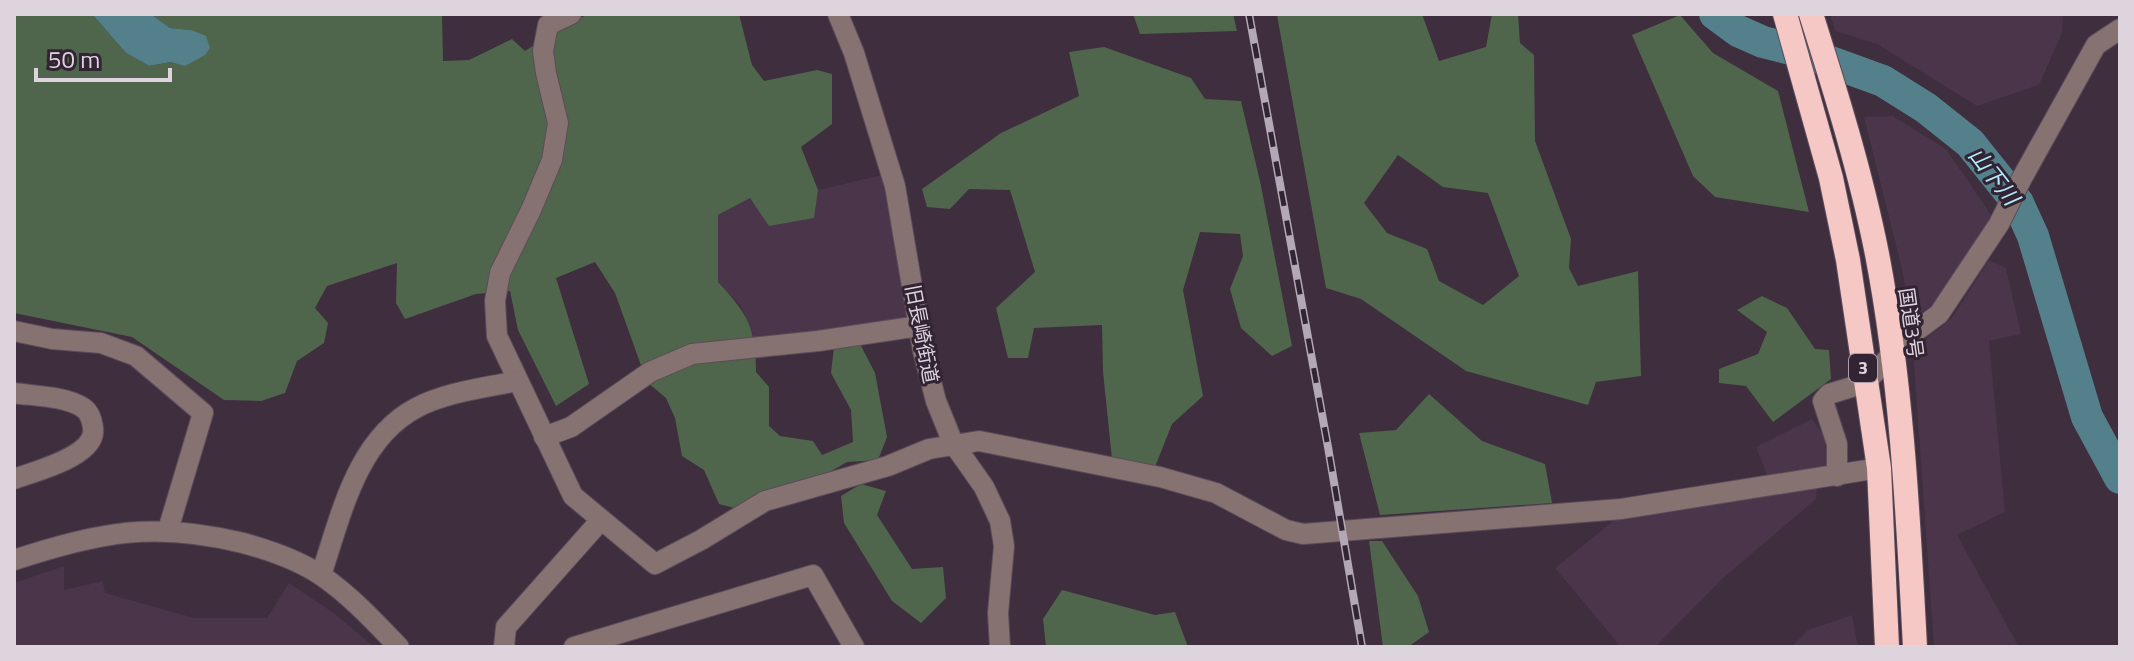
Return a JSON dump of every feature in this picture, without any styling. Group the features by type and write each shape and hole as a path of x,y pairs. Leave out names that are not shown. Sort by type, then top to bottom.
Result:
{"highway":[{"name":"3","path":"1786,16 1831,178 1848,260 1879,468 1887,647"},
{"name":"国道3号","path":"1813,21 1839,100 1877,253 1906,467 1915,647"}],"street":[{"path":"571,14 548,25 543,51 558,123 552,160 500,273 495,301 497,336 573,496 655,564 765,501 888,466 953,443 979,441 1160,477 1216,493 1286,530 1303,534 1621,509 1879,468"},
{"name":"旧長崎街道","path":"838,14 854,53 895,186 919,326 936,401 953,443 984,487 1000,521 1004,546 998,613 1000,647"},
{"path":"1837,476 1837,444 1823,401 1829,394 1865,383 1908,337 1939,314 2003,216 2096,45 2120,29"},
{"path":"544,437 571,427 650,372 692,354 818,341 919,326"},
{"path":"14,331 52,339 101,343 136,356 203,413 168,530"},
{"path":"321,575 356,476 377,439 415,409 455,394 517,381"},
{"path":"14,393 84,407 92,419 94,434 88,447 74,456 14,479"},
{"path":"504,647 506,627 601,520"},
{"path":"14,560 88,537 133,531 168,530 215,536 263,548 321,575 364,611 399,647"},
{"path":"574,647 813,575 854,647"}],"shaded area":[{"path":"1830,14 2063,14 2062,33 2039,85 1977,106 1877,44 1835,31"},
{"path":"1893,116 1946,149 1994,219 1932,305 1912,320 1864,117"},
{"path":"886,174 909,323 756,341 740,305 718,282 718,215 750,198 814,218 818,190"},
{"path":"1989,260 2006,268 2021,334 1989,341 2005,512 1957,535 2019,647 1934,647 1913,349 1952,318"},
{"path":"1812,419 1824,436 1828,462 1817,487 1816,499 1722,579 1655,647 1621,647 1555,568 1617,518 1669,495 1767,475 1756,447"},
{"path":"64,566 64,590 103,581 105,593 194,618 267,618 289,583 334,613 374,647 14,647 14,583"},
{"path":"1852,615 1858,647 1791,647 1808,630"}],"green space":[{"path":"14,14 92,14 126,53 149,66 171,62 191,30 170,28 151,14 442,14 443,61 469,60 512,39 525,51 589,14 739,14 752,65 764,81 817,70 832,74 832,124 801,147 818,190 814,218 769,226 750,198 718,215 718,282 737,303 752,333 756,372 769,387 769,426 780,436 813,441 822,455 853,442 851,410 831,373 834,347 859,342 875,373 887,437 878,460 847,462 821,477 738,509 719,504 704,470 682,456 675,418 666,398 647,382 615,293 595,262 556,278 589,384 556,406 518,330 510,291 476,294 405,319 396,303 397,263 327,286 315,308 328,323 324,343 297,361 285,393 261,401 224,400 132,337 14,313"},
{"path":"1133,14 1233,14 1237,31 1140,34"},
{"path":"1422,14 1439,61 1486,47 1492,14 1518,14 1520,43 1534,55 1535,141 1571,239 1569,268 1578,286 1638,271 1641,376 1596,382 1588,405 1466,371 1361,299 1326,288 1277,15","holes":["1398,155 1443,187 1488,193 1519,276 1483,305 1439,281 1427,249 1387,233 1364,203"]},
{"path":"1680,15 1713,53 1778,91 1809,212 1715,197 1693,176 1632,35"},
{"path":"1104,47 1191,78 1205,99 1241,101 1292,346 1272,356 1241,328 1230,289 1243,256 1240,234 1200,232 1183,290 1203,396 1172,424 1155,467 1112,459 1103,372 1102,325 1034,328 1028,358 1008,358 996,308 1035,272 1010,190 969,189 950,209 927,207 922,189 1001,133 1079,96 1069,52"},
{"path":"1762,296 1787,308 1815,349 1829,350 1831,379 1773,422 1746,386 1719,383 1719,369 1758,354 1767,332 1737,310"},
{"path":"1429,394 1482,441 1545,464 1552,503 1380,515 1359,433 1396,430"},
{"path":"861,484 886,491 877,515 912,569 943,567 946,598 921,623 892,601 844,523 841,496"},
{"path":"1369,541 1382,541 1418,596 1429,632 1408,647 1383,647"},
{"path":"1062,590 1155,615 1175,612 1188,647 1046,647 1043,619"}],"water":[{"path":"92,14 151,14 170,28 191,30 206,36 210,48 205,55 185,66 171,62 149,66 126,53"}],"waterway":[{"name":"山下川","path":"1715,14 1738,31 1763,42 1806,53 1883,81 1926,108 1970,143 2018,203 2033,236 2087,417 2120,478"}],"railway":[{"path":"1249,14 1362,647"}]}
